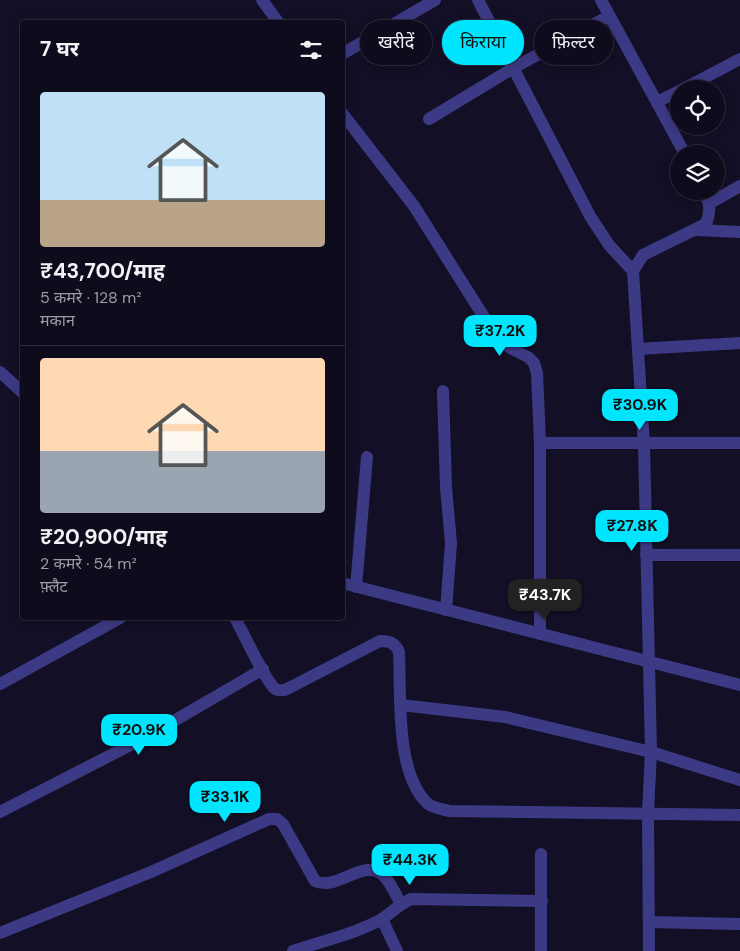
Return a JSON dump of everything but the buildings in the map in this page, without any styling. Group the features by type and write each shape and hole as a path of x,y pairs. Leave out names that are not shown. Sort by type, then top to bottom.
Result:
{"street":[{"path":"262,0 277,20"},
{"path":"345,52 435,0"},
{"path":"478,0 515,68 590,216 609,245 633,271"},
{"path":"601,0 680,145"},
{"path":"429,119 515,68 609,16"},
{"path":"700,80 740,59"},
{"path":"657,102 670,96"},
{"path":"345,117 414,206 496,336 534,363 537,373 540,444 540,634"},
{"path":"725,191 740,186"},
{"path":"649,951 648,812 651,752 644,445 633,271 643,255 706,224 710,214 708,200"},
{"path":"697,230 740,232"},
{"path":"638,349 740,343"},
{"path":"0,372 20,390"},
{"path":"442,391 445,479 451,543 446,610"},
{"path":"540,444 644,445 740,443"},
{"path":"356,587 367,457"},
{"path":"646,555 740,555"},
{"path":"345,584 740,685"},
{"path":"0,684 116,620"},
{"path":"236,620 274,688 286,690 380,641 389,641 396,645 399,652 401,706 407,765 414,786 429,805 449,810 740,815"},
{"path":"0,812 148,736 263,669"},
{"path":"401,706 505,717 651,752 740,780"},
{"path":"0,933 152,872 269,819 277,820 283,824 315,881 321,884 329,884 363,871 374,870 384,876 401,904"},
{"path":"541,854 541,951"},
{"path":"293,951 382,918 401,904 411,900 425,898 542,901"},
{"path":"382,918 397,951"},
{"path":"649,922 740,924"}]}
